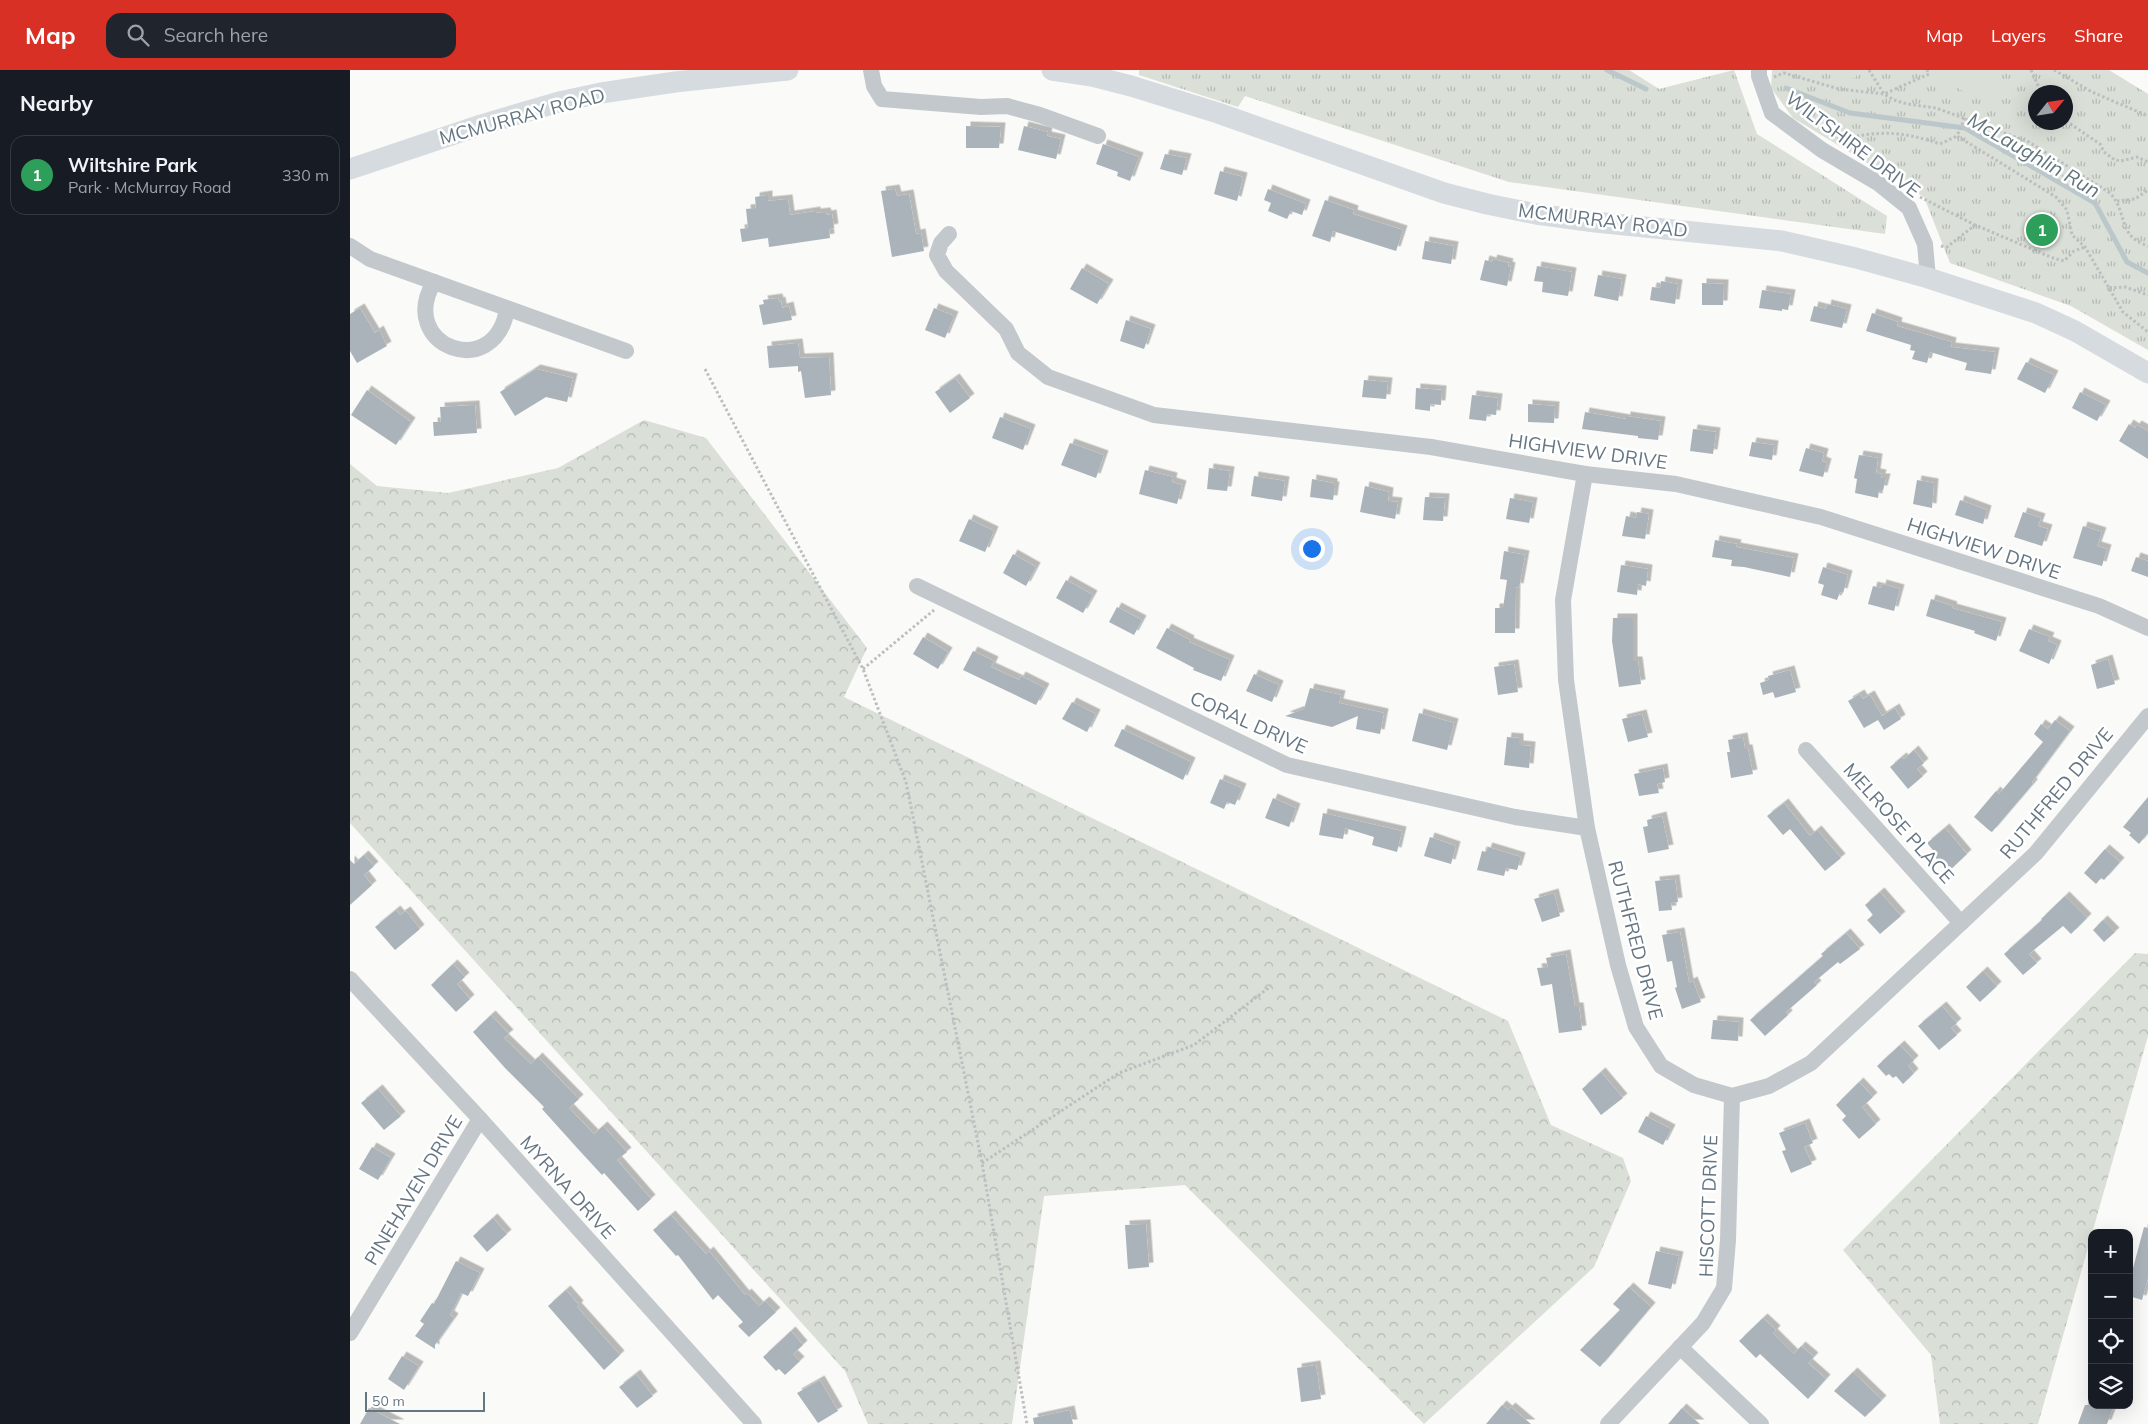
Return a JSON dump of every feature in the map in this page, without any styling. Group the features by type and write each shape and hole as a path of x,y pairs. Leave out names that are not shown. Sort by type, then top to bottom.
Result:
{"main road":[{"name":"MCMURRAY ROAD","path":"350,169 481,125 568,100 675,82 788,70"},
{"name":"MCMURRAY ROAD","path":"1052,70 1092,76 1191,104 1444,193 1487,204 1536,214 1595,222 1782,241 1856,258 1928,278 2036,313 2075,330 2148,373"}],"street":[{"path":"871,70 874,86 882,99 981,107 1007,106 1040,115 1098,136"},
{"name":"WILTSHIRE DRIVE","path":"1763,75 1759,76 1772,113 1822,150 1878,183 1909,208 1925,244 1928,278"},
{"name":"HIGHVIEW DRIVE","path":"949,234 941,243 937,255 946,272 1006,329 1018,353 1048,377 1154,415 1432,447 1585,474 1676,484 1820,517 2099,606 2148,628"},
{"path":"350,246 370,259 626,350"},
{"path":"434,282 427,295 424,309 427,323 434,336 445,346 459,350 473,350 487,345 498,336 505,323 507,309"},
{"name":"RUTHFRED DRIVE","path":"1585,474 1563,600 1566,680 1587,828 1618,965 1636,1027 1661,1066 1694,1085 1732,1096 1769,1086 1811,1063 2036,854 2148,716"},
{"name":"CORAL DRIVE","path":"917,586 1286,765 1515,817 1587,828"},
{"name":"MELROSE PLACE","path":"1806,750 1961,923"},
{"name":"MYRNA DRIVE","path":"350,979 480,1119 754,1424"},
{"name":"HISCOTT DRIVE","path":"1608,1424 1703,1323 1724,1288 1728,1240 1732,1096"},
{"name":"PINEHAVEN DRIVE","path":"350,1333 480,1119"},
{"path":"1680,1348 1761,1424"}],"path":[{"path":"1869,70 1884,94"},
{"path":"1884,94 1929,74 1927,70"},
{"path":"2031,70 2038,85"},
{"path":"2054,70 2092,92 2148,116"},
{"path":"1763,75 1784,74 1839,89 1884,94 1907,104 1936,108 1964,120 2029,142 2110,193 2117,200 2126,230 2134,241 2148,246"},
{"path":"1822,150 1826,144 1836,140 1885,133 1914,135 1940,144 1957,136 1964,120"},
{"path":"2073,126 2100,144 2104,152 2114,160 2121,161 2137,157 2148,162"},
{"path":"1957,136 2056,197 2067,210 2072,234 2085,247 2123,312 2148,332"},
{"path":"2117,200 2135,199 2148,190"},
{"path":"1909,208 1918,196 1926,198 1975,225 2064,261 2074,251 2085,247"},
{"path":"1948,247 1975,225"},
{"path":"2109,288 2125,287 2148,295"},
{"path":"705,369 863,669 906,782 982,1163 1027,1424"},
{"path":"863,669 947,599"},
{"path":"982,1163 1119,1073 1194,1045 1271,986"}],"green space":[{"path":"1139,70 1629,70 1659,89 1734,70 1757,134 1887,216 1885,234 1509,182 1245,96 1238,107 1139,75"},
{"path":"1772,70 2109,70 2148,94 2148,350 2071,306 1950,263 1924,197 1793,118 1771,88"},
{"path":"1833,70 1859,70 1855,79"},
{"path":"1931,70 1988,70 2002,78 2005,86 1997,101 1988,104 1934,76"},
{"path":"644,420 706,438 867,648 844,697 1508,1021 1551,1125 1623,1158 1631,1181 1594,1267 1424,1424 1185,1185 1044,1196 1012,1424 868,1424 845,1371 350,823 350,464 377,486 448,493 558,468"},
{"path":"2135,953 2148,954 2148,1036 2093,1229 2088,1229 2088,1248 2038,1424 1940,1424 1931,1355 1843,1250"}],"building":[{"path":"966,126 1001,127 999,148 966,148"},
{"path":"1024,126 1048,132 1047,136 1061,139 1056,159 1018,150"},
{"path":"1103,144 1139,157 1130,181 1117,176 1118,172 1096,164"},
{"path":"1165,154 1187,158 1182,175 1160,169"},
{"path":"1220,171 1243,177 1237,201 1214,194"},
{"path":"895,189 897,196 909,194 916,234 921,233 924,251 892,257 881,191"},
{"path":"1268,189 1306,204 1302,215 1291,211 1287,219 1268,211 1271,203 1264,200"},
{"path":"768,195 768,201 788,199 790,215 816,211 816,213 826,212 827,215 832,214 834,228 829,229 830,238 769,247 768,238 742,242 740,229 748,228 746,209 756,208 755,197"},
{"path":"1325,200 1354,210 1353,214 1403,230 1396,251 1333,231 1330,242 1312,236"},
{"path":"1425,241 1454,246 1451,264 1422,259"},
{"path":"1493,259 1509,263 1508,266 1511,267 1507,286 1480,280 1485,260 1492,262"},
{"path":"1537,266 1572,272 1568,296 1542,292 1543,282 1534,281"},
{"path":"1082,268 1109,284 1097,304 1070,289"},
{"path":"1598,275 1622,279 1618,301 1594,296"},
{"path":"1661,281 1678,284 1675,304 1650,300 1652,287 1660,288"},
{"path":"1702,283 1724,284 1723,305 1702,305"},
{"path":"1762,290 1791,294 1788,310 1759,308"},
{"path":"778,298 779,302 781,301 782,308 789,306 792,320 763,325 759,305 764,304 763,300"},
{"path":"1827,304 1847,309 1842,328 1810,321 1814,306 1826,309"},
{"path":"360,308 375,333 379,330 387,346 357,363 350,351 350,314"},
{"path":"934,308 954,316 945,338 925,330"},
{"path":"1872,313 1898,322 1897,326 1952,342 1951,347 1995,352 1991,374 1965,370 1967,363 1930,352 1927,363 1912,359 1915,351 1910,350 1911,345 1866,331"},
{"path":"1126,320 1151,329 1144,349 1120,341"},
{"path":"798,343 800,358 829,357 831,395 805,398 801,371 798,372 798,366 769,368 767,346"},
{"path":"2026,362 2054,375 2045,393 2017,379"},
{"path":"536,369 573,378 567,402 546,397 515,416 500,392"},
{"path":"955,378 970,398 950,413 935,392"},
{"path":"1364,380 1388,382 1386,399 1362,397"},
{"path":"1416,388 1442,390 1441,405 1430,404 1430,411 1415,409"},
{"path":"367,390 411,422 396,445 351,415"},
{"path":"2080,392 2106,405 2097,421 2072,408"},
{"path":"1472,395 1498,398 1496,415 1487,414 1486,421 1469,419"},
{"path":"1528,404 1555,406 1554,423 1528,422"},
{"path":"475,405 477,433 434,436 433,422 441,422 440,407"},
{"path":"1585,412 1626,419 1626,416 1661,421 1658,440 1582,429"},
{"path":"1000,417 1031,429 1023,450 992,438"},
{"path":"2129,424 2135,428 2137,425 2148,431 2148,459 2119,441"},
{"path":"1693,429 1716,432 1713,454 1690,451"},
{"path":"1752,442 1774,445 1772,460 1749,456"},
{"path":"1070,443 1104,455 1096,478 1061,465"},
{"path":"1806,448 1824,453 1822,461 1827,463 1823,477 1799,471"},
{"path":"1859,455 1878,458 1876,473 1882,474 1881,478 1886,478 1883,490 1879,490 1878,498 1855,493 1857,479 1854,478"},
{"path":"1209,468 1230,471 1227,491 1207,489"},
{"path":"1145,470 1173,477 1172,482 1182,485 1177,504 1139,494"},
{"path":"1254,476 1285,481 1282,501 1251,496"},
{"path":"1312,479 1333,483 1333,486 1335,486 1333,500 1310,497"},
{"path":"1917,480 1934,483 1932,508 1913,504"},
{"path":"1365,486 1389,492 1388,501 1398,502 1395,519 1360,512"},
{"path":"1425,497 1445,498 1443,521 1423,520"},
{"path":"1510,498 1533,502 1529,523 1506,519"},
{"path":"1960,500 1987,510 1983,524 1955,515"},
{"path":"1637,512 1649,514 1645,539 1622,536 1626,516 1636,518"},
{"path":"2023,512 2041,518 2038,526 2048,529 2042,546 2014,537"},
{"path":"969,519 994,531 985,552 959,541"},
{"path":"2083,526 2102,532 2097,546 2107,549 2102,566 2073,558"},
{"path":"1715,540 1737,544 1736,547 1794,558 1790,577 1731,566 1732,560 1712,557"},
{"path":"1504,551 1525,555 1519,588 1516,587 1515,633 1495,633 1495,608 1503,608 1507,580 1500,579"},
{"path":"1013,554 1036,567 1026,586 1003,573"},
{"path":"2136,557 2148,561 2148,577 2131,571"},
{"path":"1621,565 1648,569 1646,586 1638,584 1637,595 1617,592"},
{"path":"1823,567 1848,575 1843,593 1840,592 1837,600 1821,595 1824,585 1818,583"},
{"path":"1066,580 1093,595 1083,613 1056,598"},
{"path":"1882,584 1900,589 1894,611 1868,604 1873,586 1881,588"},
{"path":"1931,599 1953,606 1952,608 2002,622 1996,641 1974,633 1975,631 1926,616"},
{"path":"1117,607 1142,620 1134,635 1109,622"},
{"path":"1613,618 1633,618 1633,661 1638,661 1641,684 1619,687 1612,641"},
{"path":"1167,628 1190,640 1189,642 1230,660 1221,681 1193,670 1194,668 1156,648"},
{"path":"2029,629 2050,637 2048,641 2057,645 2049,664 2019,651"},
{"path":"923,637 948,652 938,669 913,654"},
{"path":"973,651 994,661 991,667 1019,680 1021,676 1045,688 1036,705 963,670"},
{"path":"2108,659 2115,684 2097,689 2091,665"},
{"path":"1514,664 1518,692 1498,695 1494,667"},
{"path":"1790,670 1796,692 1775,698 1773,692 1763,695 1760,683 1769,680 1768,676"},
{"path":"1254,674 1279,685 1272,702 1246,691"},
{"path":"1310,688 1341,695 1339,703 1384,713 1380,734 1356,729 1358,716 1332,727 1285,716 1304,709"},
{"path":"1860,694 1863,699 1870,695 1882,716 1895,708 1901,719 1884,730 1878,720 1864,728 1848,701"},
{"path":"1072,702 1096,714 1087,732 1062,719"},
{"path":"1419,713 1454,723 1447,750 1412,741"},
{"path":"1642,714 1648,737 1628,742 1622,719"},
{"path":"2055,720 2070,731 2032,782 2033,784 1992,832 1990,831 1974,817 1996,791 1999,794 2043,742 2034,734 2041,724 2048,729"},
{"path":"1122,729 1191,762 1183,780 1114,746"},
{"path":"1507,737 1519,738 1519,745 1531,746 1529,768 1504,765"},
{"path":"1743,737 1745,749 1748,749 1753,774 1731,778 1727,752 1730,752 1728,740"},
{"path":"1914,750 1924,763 1917,769 1923,776 1908,789 1890,767 1902,757 1904,759"},
{"path":"1663,768 1665,782 1657,784 1659,793 1639,796 1634,774"},
{"path":"1220,779 1242,788 1235,805 1227,802 1224,809 1210,803"},
{"path":"2148,797 2148,833 2139,844 2129,835 2131,833 2123,827"},
{"path":"1273,798 1296,808 1289,827 1265,818"},
{"path":"1784,803 1810,836 1817,830 1841,858 1825,871 1790,829 1783,835 1767,816"},
{"path":"1323,813 1402,831 1397,852 1372,845 1374,837 1345,828 1343,839 1319,835"},
{"path":"1662,816 1669,849 1648,853 1643,827 1648,826 1647,820"},
{"path":"1945,828 1967,854 1948,872 1935,857 1937,855 1927,843"},
{"path":"1430,837 1456,846 1451,864 1424,856"},
{"path":"1488,847 1521,857 1517,870 1506,868 1504,876 1477,870 1482,851 1486,852"},
{"path":"2105,849 2120,862 2104,880 2101,878 2096,884 2084,873"},
{"path":"364,855 374,866 364,875 372,885 350,905 350,860 354,864"},
{"path":"1675,879 1678,902 1671,903 1672,910 1659,911 1655,881"},
{"path":"1880,892 1901,916 1880,934 1867,920 1873,915 1865,905"},
{"path":"1554,893 1560,916 1542,922 1534,899"},
{"path":"2065,896 2087,918 2071,934 2063,926 2029,954 2037,963 2023,975 2004,954 2042,920"},
{"path":"396,910 400,915 406,911 420,929 395,950 375,927"},
{"path":"2103,920 2115,932 2104,942 2093,930"},
{"path":"1680,932 1689,983 1693,981 1701,1002 1682,1009 1675,988 1677,987 1672,961 1667,962 1662,935"},
{"path":"1846,933 1860,949 1840,964 1838,962 1814,982 1817,985 1786,1012 1788,1015 1765,1036 1750,1020 1823,956 1821,954"},
{"path":"1566,954 1575,1007 1579,1007 1582,1030 1559,1033 1552,984 1541,986 1537,968 1548,967 1546,958"},
{"path":"453,964 465,977 457,984 470,999 456,1012 431,985"},
{"path":"1983,971 1997,986 1980,1002 1966,987"},
{"path":"1942,1006 1957,1023 1951,1028 1957,1035 1939,1050 1918,1026"},
{"path":"491,1015 509,1034 504,1038 531,1064 538,1057 579,1099 569,1108 594,1134 603,1126 627,1152 617,1160 651,1199 638,1211 604,1173 602,1175 578,1149 542,1109 544,1107 505,1068 473,1032"},
{"path":"1713,1020 1739,1022 1738,1041 1711,1039"},
{"path":"1900,1045 1914,1060 1908,1066 1914,1073 1903,1084 1896,1076 1893,1078 1889,1074 1886,1076 1877,1066"},
{"path":"1601,1072 1623,1098 1601,1115 1582,1089"},
{"path":"1859,1082 1873,1097 1862,1107 1876,1124 1859,1139 1842,1120 1846,1116 1836,1105"},
{"path":"378,1089 401,1116 384,1130 361,1103"},
{"path":"1646,1116 1671,1129 1663,1145 1638,1132"},
{"path":"1805,1123 1813,1143 1804,1147 1812,1164 1791,1173 1782,1151 1786,1150 1779,1133"},
{"path":"372,1147 391,1158 378,1180 359,1169"},
{"path":"671,1215 706,1254 709,1251 745,1295 747,1293 759,1306 765,1301 776,1312 749,1337 738,1326 743,1322 718,1295 713,1300 678,1255 676,1256 653,1230"},
{"path":"493,1218 507,1234 487,1252 473,1236"},
{"path":"1146,1224 1149,1267 1128,1269 1125,1225"},
{"path":"2144,1227 2148,1228 2148,1278 2142,1300 2133,1297 2133,1268"},
{"path":"1656,1251 1679,1256 1671,1289 1648,1284"},
{"path":"456,1261 480,1273 468,1296 461,1293 450,1315 454,1318 435,1345 435,1349 415,1336 424,1324 420,1321 432,1303 434,1304"},
{"path":"1629,1287 1651,1307 1600,1367 1580,1350 1620,1310 1613,1304"},
{"path":"566,1290 579,1305 577,1307 620,1355 604,1370 548,1306"},
{"path":"1763,1318 1776,1330 1773,1333 1794,1354 1801,1346 1814,1357 1808,1363 1826,1379 1808,1399 1760,1354 1756,1358 1739,1341"},
{"path":"791,1331 803,1345 793,1354 800,1361 785,1375 779,1369 776,1371 763,1357"},
{"path":"402,1356 419,1366 404,1390 388,1379"},
{"path":"1316,1365 1321,1399 1301,1402 1297,1368"},
{"path":"1853,1372 1882,1400 1865,1417 1834,1391"},
{"path":"636,1374 653,1396 637,1408 619,1387"},
{"path":"820,1380 838,1411 818,1423 797,1393"},
{"path":"1502,1405 1508,1410 1511,1407 1531,1424 1486,1424"},
{"path":"2085,1405 2088,1405 2088,1409 2113,1409 2107,1424 2078,1424"},
{"path":"369,1408 400,1424 360,1424"},
{"path":"1682,1408 1700,1424 1668,1424"},
{"path":"1070,1410 1073,1424 1034,1424 1033,1418"}],"waterway":[{"name":"McLaughlin Run","path":"1607,70 1646,89"},
{"name":"McLaughlin Run","path":"1786,88 1850,113 1965,128 2095,203 2127,262 2148,273"}],"place":[{"name":"Wiltshire Park","path":"2042,230"}]}
